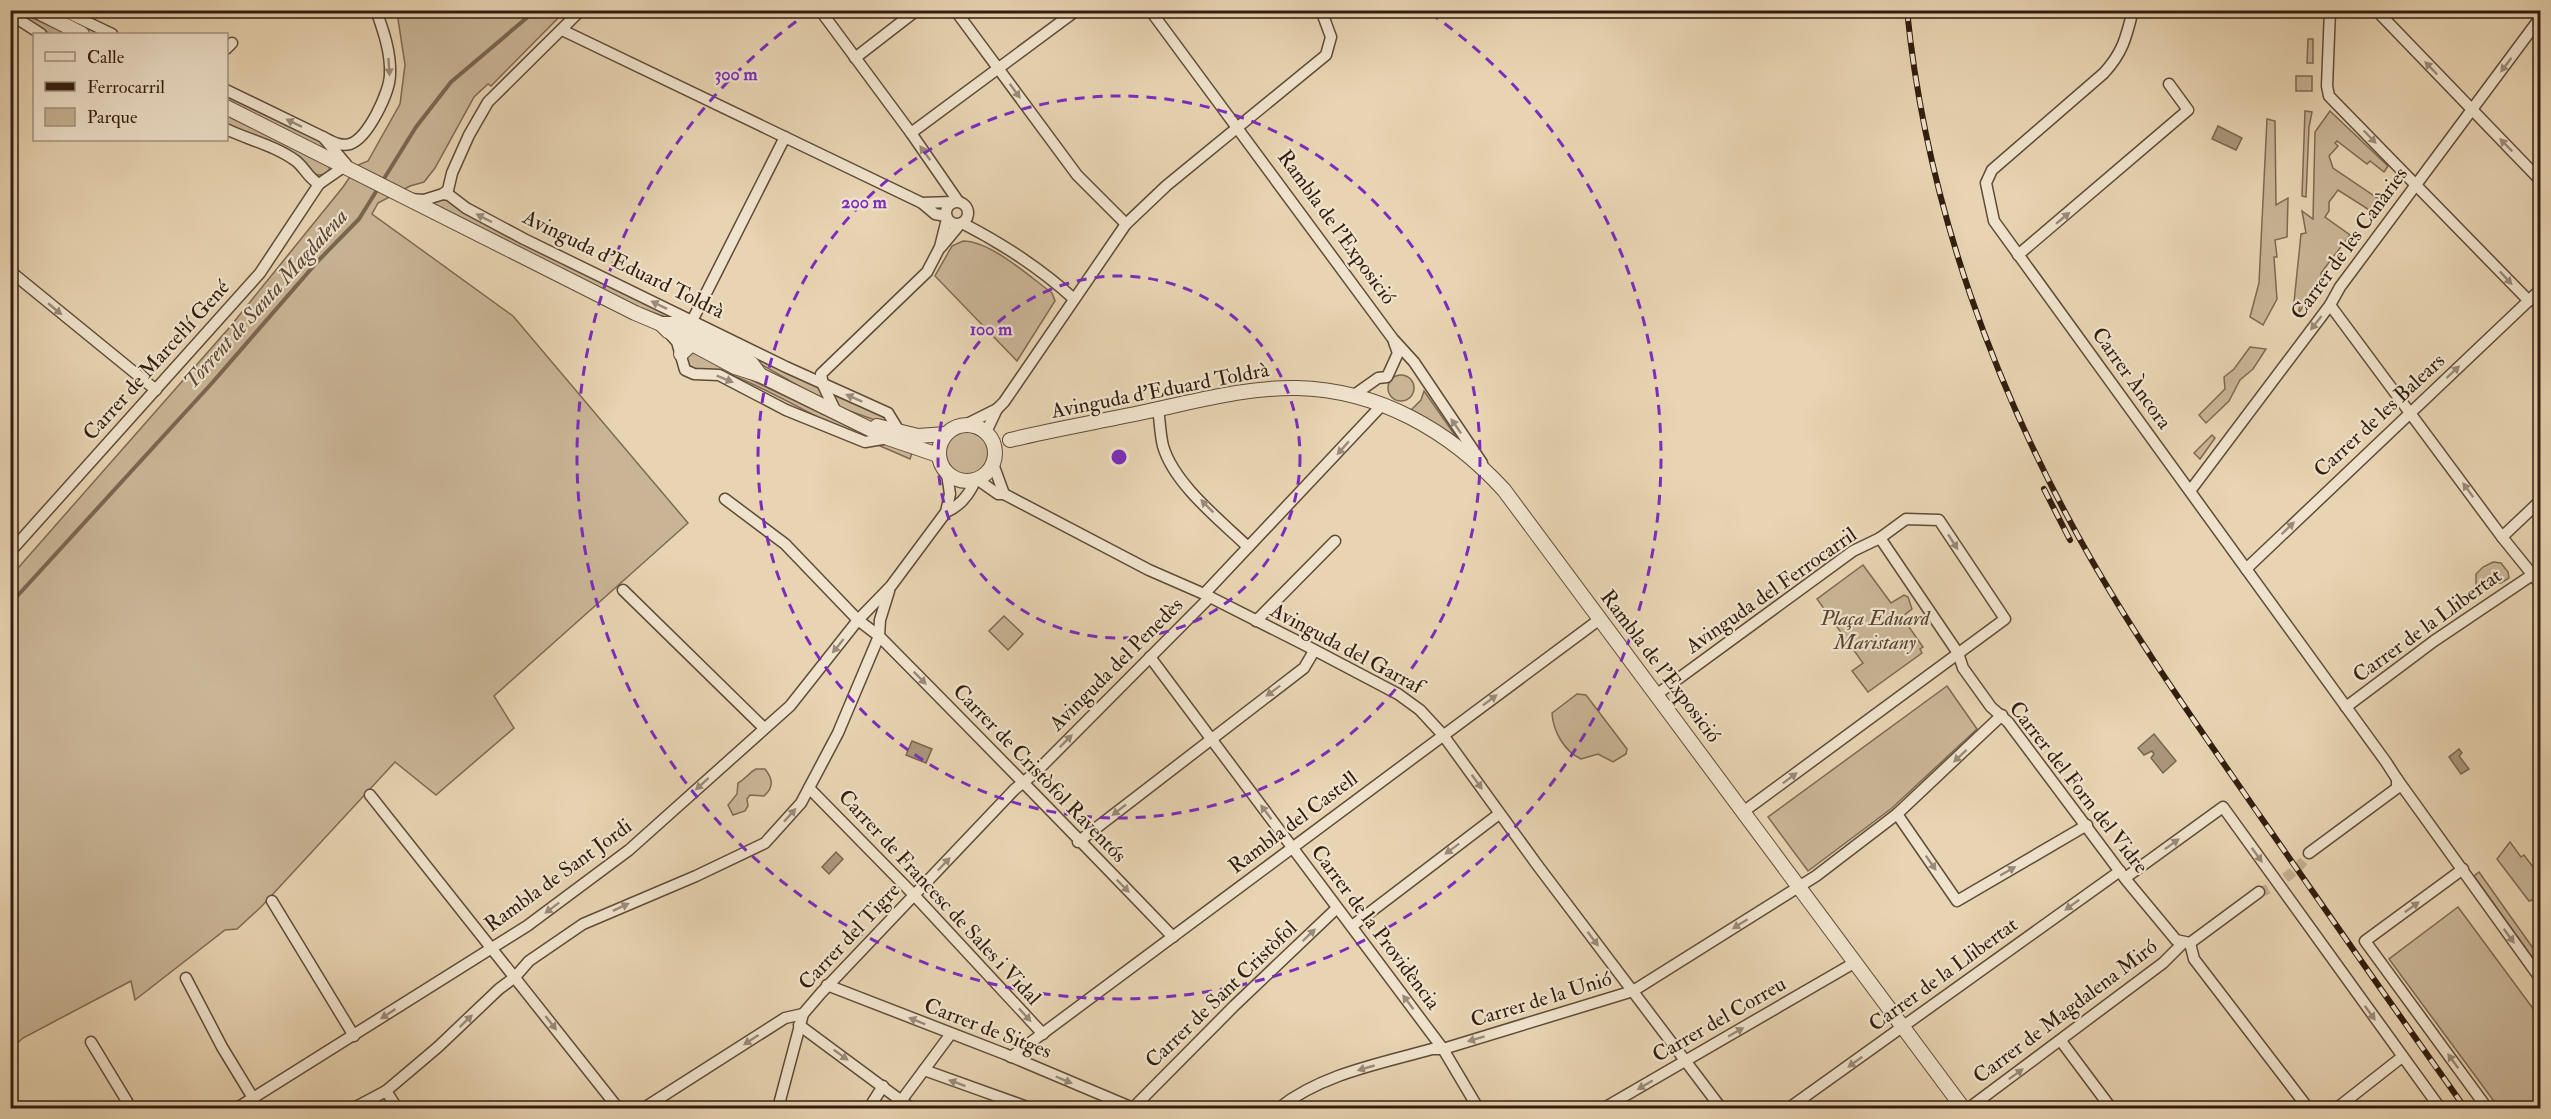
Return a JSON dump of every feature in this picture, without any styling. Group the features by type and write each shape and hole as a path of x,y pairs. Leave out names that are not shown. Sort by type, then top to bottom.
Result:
{"street":[{"path":"34,10 80,33"},
{"path":"62,10 110,33"},
{"path":"323,137 340,145 351,144 364,132 383,104 389,82 387,45 376,10"},
{"path":"407,199 424,200 448,190 452,173 469,135 488,102 581,10"},
{"path":"820,10 912,133 955,202"},
{"path":"855,58 917,10"},
{"path":"955,10 1077,175 1126,224"},
{"path":"912,133 1077,10"},
{"name":"Rambla de l'Exposició","path":"1150,10 1393,339 1414,362 1487,471 1504,490 1963,1108"},
{"path":"946,512 950,494 947,474 938,455 940,444 946,434 952,429 997,409 1004,402 1126,224 1166,186 1326,55 1331,37 1320,10"},
{"name":"Carrer Àncora","path":"2133,10 2126,42 2119,56 2104,73 1992,170 1986,183 1994,221 2346,707 2399,785 2480,892 2541,978"},
{"path":"2330,10 2327,86 2330,96 2529,301"},
{"path":"2376,10 2541,180"},
{"path":"10,14 39,33"},
{"name":"Carrer de les Canàries","path":"2190,491 2330,306 2340,287 2541,18"},
{"path":"562,30 922,203 935,214 954,224 961,223 986,234 1052,278 1074,299"},
{"path":"2018,255 2188,110 2169,84"},
{"name":"Avinguda d'Eduard Toldrà","path":"228,91 323,137 350,169"},
{"name":"Avinguda d'Eduard Toldrà","path":"228,108 664,327 735,367 760,375 855,422 893,435 938,455"},
{"path":"228,130 281,152 298,162 309,178 319,184 350,169"},
{"path":"692,321 785,137"},
{"name":"Carrer de Marcel·lí Gené","path":"10,552 260,273 319,184"},
{"name":"Avinguda d'Eduard Toldrà","path":"443,194 449,195 466,208 524,239 823,385 888,413 893,435"},
{"path":"940,247 946,210 955,202"},
{"path":"922,203 965,204 986,234"},
{"path":"837,414 823,385 821,374 927,272 940,247 967,218 969,212"},
{"path":"10,271 156,390"},
{"name":"Carrer de les Balears","path":"2246,569 2541,290"},
{"path":"2330,306 2502,537 2541,584"},
{"name":"Avinguda d'Eduard Toldrà","path":"664,327 676,324 713,341 746,359 760,375"},
{"name":"Avinguda d'Eduard Toldrà","path":"664,327 677,342 685,370 694,374 719,375 786,410 865,442 893,435 946,434"},
{"path":"681,354 696,339 705,342 713,341"},
{"path":"1354,395 1378,378 1387,377 1398,353 1393,339"},
{"name":"Avinguda d'Eduard Toldrà","path":"988,435 1010,440 1225,395 1279,389 1306,389 1354,395 1382,405"},
{"name":"Rambla de l'Exposició","path":"1382,405 1400,411 1430,428 1487,471"},
{"name":"Avinguda del Penedès","path":"1025,783 1150,657 1207,596 1248,547 1382,405"},
{"path":"997,409 988,435 1004,494"},
{"path":"1158,409 1163,445 1172,468 1248,547"},
{"path":"965,425 973,425 988,435"},
{"path":"947,474 960,481 976,480 984,476 1010,440"},
{"name":"Avinguda del Garraf","path":"976,480 998,494 1004,494 1149,570 1207,596 1398,694 1420,710 1443,735 1499,814 1721,1108"},
{"name":"Rambla de Sant Jordi","path":"237,1108 527,926 628,850 790,706 858,620 891,586 946,512 956,507 976,480"},
{"path":"725,499 785,544 858,620 879,636"},
{"path":"2502,537 2541,501"},
{"path":"1743,812 2005,619 1939,520 1906,519 1880,538 1958,653"},
{"name":"Avinguda del Ferrocarril","path":"1656,695 1853,551 1880,538"},
{"path":"1256,621 1335,541"},
{"name":"Carrer de la Llibertat","path":"2346,707 2434,641 2532,574"},
{"name":"Rambla de Sant Jordi","path":"354,1108 386,1091 515,977 528,961 583,924 696,876 765,843 801,803 838,733 879,636 880,620 891,586"},
{"path":"623,590 764,728"},
{"name":"Rambla del Castell","path":"1011,1057 1600,619"},
{"name":"Carrer de Cristòfol Raventós","path":"879,636 1173,937"},
{"path":"1078,842 1304,668 1314,651"},
{"name":"Carrer del Forn del Vidre","path":"1958,653 1963,668 1991,707 2002,716 2122,874 2183,942 2308,1108"},
{"name":"Carrer de la Providència","path":"1150,657 1443,1049 1478,1108"},
{"name":"Carrer de la Unió","path":"1279,1108 1317,1084 1633,992 1799,888 1897,814 2002,716"},
{"name":"Carrer del Tigre","path":"801,1019 827,985 1015,789 1025,783"},
{"path":"2309,854 2399,785"},
{"name":"Carrer de Francesc de Sales i Vidal","path":"809,788 914,895 1043,1034"},
{"path":"370,795 618,1108"},
{"name":"Carrer de la Llibertat","path":"1789,1108 2122,874 2223,807 2402,1057"},
{"path":"1352,926 1499,814"},
{"path":"1897,814 1957,901 2087,825"},
{"path":"2463,869 2365,941 2487,1108"},
{"name":"Carrer de Magdalena Miró","path":"1969,1108 2170,958 2183,942 2259,892"},
{"path":"272,901 354,1036"},
{"name":"Carrer de Sant Cristòfol","path":"1133,1108 1234,1006 1337,908"},
{"name":"Carrer del Correu","path":"1604,1108 1854,963"},
{"path":"186,978 222,1047 253,1098"},
{"name":"Carrer de Sitges","path":"827,985 1011,1057 1133,1108"},
{"path":"644,1108 785,1018 801,1019 911,1108"},
{"path":"778,1108 801,1019"},
{"path":"901,1101 950,1035"},
{"path":"91,1041 131,1108"},
{"path":"2061,1041 2111,1108"},
{"path":"2337,1108 2402,1057 2440,1108"},
{"path":"924,1070 1030,1108"},
{"path":"868,1108 883,1086"},
{"path":"386,1091 397,1108"}],"green space":[{"path":"14,11 65,33 48,33"},
{"path":"405,11 565,11 491,86 488,84 474,97 435,168 424,182 410,186 378,203 372,214 513,316 688,523 494,696 514,728 436,795 395,762 261,907 237,929 225,930 135,1000 131,981 23,1038 11,1049 11,576 229,328 343,187 358,165 368,161 400,104 405,65 398,19"},
{"path":"2308,39 2313,39 2313,63 2307,63"},
{"path":"2296,76 2312,76 2312,91 2296,91"},
{"path":"228,96 322,142 327,151 228,102"},
{"path":"2305,111 2312,112 2309,127 2306,197 2302,196"},
{"path":"2330,111 2388,166 2384,172 2370,161 2367,164 2337,141 2335,143 2338,146 2329,156 2333,168 2383,202 2374,213 2338,190 2329,202 2329,211 2325,217 2350,235 2321,273 2322,279 2298,314 2300,305 2294,302 2301,234 2306,233 2302,211 2313,219 2315,132"},
{"path":"228,116 329,166 330,174 317,175 228,126"},
{"path":"2267,119 2275,121 2276,205 2288,198 2287,237 2275,240 2277,299 2263,325 2250,317 2259,283"},
{"path":"448,199 691,325 821,389 825,401 738,351 671,319 633,305 427,202"},
{"path":"963,241 998,253 1052,293 1055,301 1017,361 935,276 952,246"},
{"path":"2250,347 2266,349 2253,369 2240,380 2229,401 2206,423 2199,415 2225,389 2224,377 2234,369"},
{"path":"693,352 870,437 862,439 732,375 694,369 686,361 688,354"},
{"path":"1401,375 1410,379 1414,388 1410,397 1401,401 1392,397 1388,388 1392,379"},
{"path":"1424,391 1457,438 1411,410 1421,400"},
{"path":"831,394 884,416 891,426 836,406"},
{"path":"967,432 975,433 982,438 987,445 987,461 982,468 975,473 967,474 959,473 952,468 947,461 946,453 947,445 952,438 959,433"},
{"path":"2212,435 2215,438 2200,459 2194,453"},
{"path":"884,443 912,453 910,459 878,445"},
{"path":"2493,562 2501,563 2508,572 2509,578 2476,592 2476,574"},
{"name":"Plaça Eduard Maristany","path":"1863,565 1891,603 1904,595 1908,597 1912,609 1902,617 1923,647 1920,649 1922,653 1868,692 1852,671 1863,663 1817,599"},
{"path":"1004,616 1023,634 1008,650 989,631"},
{"path":"1947,686 1977,729 1892,808 1808,871 1768,817"},
{"path":"1577,694 1586,695 1627,749 1626,754 1613,762 1598,754 1581,759 1569,751 1557,733 1552,713"},
{"path":"756,769 765,769 768,773 771,780 770,789 764,796 750,795 745,811 733,815 728,805 737,794 738,783"},
{"path":"2510,842 2521,857 2524,855 2536,871 2540,868 2540,897 2529,901 2497,859"},
{"path":"2479,872 2540,958 2540,968 2474,876"},
{"path":"2458,907 2540,1018 2540,1108 2499,1108 2389,959"}],"shaded area":[{"path":"2218,126 2242,138 2236,150 2212,139"},
{"path":"2154,734 2176,761 2163,773 2151,758 2154,754 2152,751 2144,755 2138,748"},
{"path":"912,741 932,749 926,763 906,755"},
{"path":"2459,749 2462,753 2459,756 2469,769 2461,774 2449,757"},
{"path":"836,852 843,859 829,874 822,867"}],"waterway":[{"name":"Torrent de Santa Magdalena","path":"10,604 212,383 318,261 359,219 416,127 451,82 536,10"}],"tunnel":[{"path":"2259,892 2265,891 2287,877 2309,853"}],"railway":[{"path":"1907,10 1916,82 1930,154 1948,224 1970,294 1996,363 2024,430 2056,495 2091,559 2173,689 2465,1108"},
{"path":"2044,489 2070,540"}]}
